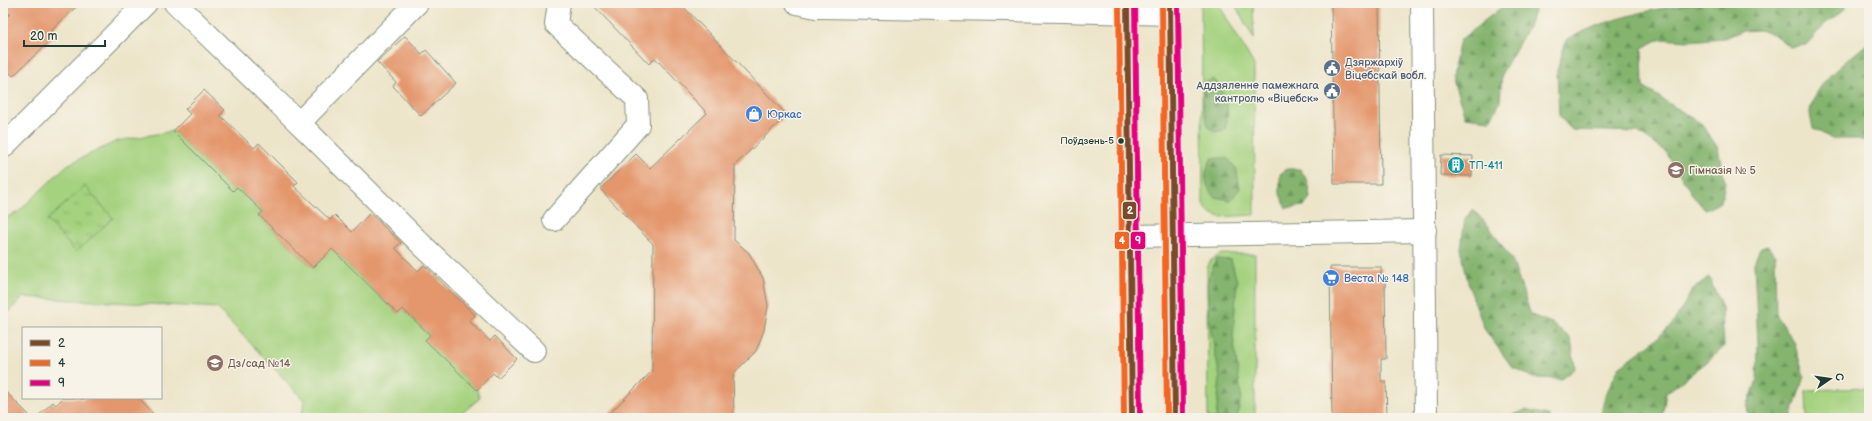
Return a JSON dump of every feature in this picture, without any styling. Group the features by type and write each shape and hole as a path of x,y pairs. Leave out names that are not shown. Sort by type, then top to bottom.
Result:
{"main road":[{"path":"1127,8 1131,236 1132,418"},
{"path":"1170,9 1175,418"}],"street":[{"path":"3,146 146,3"},
{"path":"175,3 422,245 534,351"},
{"path":"299,123 417,3"},
{"path":"554,220 638,125 637,99 556,24 559,3"},
{"path":"798,3 816,7 1055,11 1127,8 1170,9"},
{"path":"1422,3 1426,418"},
{"path":"1131,236 1425,231"}],"green space":[{"path":"1201,3 1218,3 1254,65 1255,215 1220,217 1208,212 1203,204"},
{"path":"1234,3 1253,3 1254,39"},
{"path":"1507,3 1536,3 1531,22 1502,73 1500,103 1490,120 1465,117 1452,77 1460,40"},
{"path":"1704,3 1845,3 1846,8 1825,24 1806,45 1790,47 1773,34 1759,30 1742,31 1724,38 1688,41 1660,39 1642,48 1643,87 1702,124 1718,148 1725,183 1721,202 1705,210 1692,194 1666,152 1638,132 1572,130 1559,116 1557,71 1566,40 1582,32 1632,15 1668,7"},
{"path":"1869,42 1869,142 1858,139 1832,139 1813,128 1810,112 1813,101 1818,90 1833,72"},
{"path":"1214,79 1222,91 1226,102 1228,115 1225,129 1216,132 1208,127 1203,106 1204,83"},
{"path":"173,131 233,191 237,187 263,212 259,216 313,268 332,249 398,314 403,309 430,335 426,340 477,390 480,398 456,418 302,418 304,400 217,308 23,297 3,318 3,219 18,212 67,165 117,141"},
{"path":"1212,158 1227,158 1236,168 1240,188 1231,200 1214,197 1208,187 1206,173"},
{"path":"1287,169 1300,169 1308,181 1311,198 1304,206 1286,208 1280,194 1280,174"},
{"path":"85,186 113,218 76,252 47,220"},
{"path":"1473,210 1488,225 1512,260 1531,315 1552,323 1571,339 1575,368 1561,379 1533,378 1512,367 1485,330 1469,287 1461,249 1465,219"},
{"path":"1768,246 1775,256 1776,314 1794,342 1804,376 1791,418 1749,418 1747,407 1757,380 1758,343 1754,263 1760,248"},
{"path":"1221,254 1255,254 1255,418 1208,418 1207,269 1210,261"},
{"path":"1216,259 1231,260 1237,281 1233,335 1241,396 1237,418 1216,418 1220,378 1208,316 1207,282"},
{"path":"1709,277 1722,308 1724,347 1666,393 1662,418 1600,418 1605,396 1619,367 1649,345 1672,325 1693,289"},
{"path":"1869,388 1869,418 1807,418 1806,390"},
{"path":"1525,410 1548,415 1550,418 1507,418"}],"building":[{"path":"13,3 80,3 50,32 55,36 13,76 10,73 3,80 3,20 10,14 6,10"},
{"path":"591,3 680,3 787,115 735,165 734,240 749,253 763,278 768,306 764,330 756,351 733,374 734,418 605,418 652,371 653,244 600,189 636,154 650,168 707,113 655,58 649,64"},
{"path":"1331,3 1379,3 1381,184 1334,184"},
{"path":"405,36 422,54 426,50 456,83 421,116 393,86 396,82 377,62"},
{"path":"204,90 225,110 220,115 254,148 259,143 298,182 294,186 330,220 335,215 352,232 370,213 401,243 395,248 418,271 424,265 475,315 469,321 490,341 495,336 517,359 498,378 493,373 477,390 425,340 430,335 403,309 398,314 332,249 313,268 259,215 263,212 237,187 233,191 173,131 190,114 185,109"},
{"name":"ТП-411","path":"1441,155 1473,156 1472,176 1440,175"},
{"path":"1330,267 1381,267 1381,278 1385,278 1386,359 1381,359 1381,381 1386,381 1387,418 1332,418"},
{"path":"3,389 32,418 3,418"},
{"path":"62,399 139,399 157,418 36,418 53,402 56,405"}],"transit line":[{"name":"4","path":"1119,3 1124,418"},
{"name":"2","path":"1127,3 1132,418"},
{"name":"9","path":"1135,3 1140,418"},
{"name":"4","path":"1162,3 1167,418"},
{"name":"2","path":"1170,3 1175,418"},
{"name":"9","path":"1178,3 1183,418"}],"place":[{"name":"Дзяржархіў Віцебскай вобл.","path":"1332,68"},
{"name":"Аддзяленне памежнага кантролю «Віцебск»","path":"1332,91"},
{"name":"Юркас","path":"754,114"},
{"name":"Поўдзень-5","path":"1121,141"},
{"name":"ТП-411","path":"1456,165"},
{"name":"Гімназія № 5","path":"1676,170"},
{"name":"Веста № 148","path":"1331,278"},
{"name":"Дз/сад №14","path":"215,363"}]}
